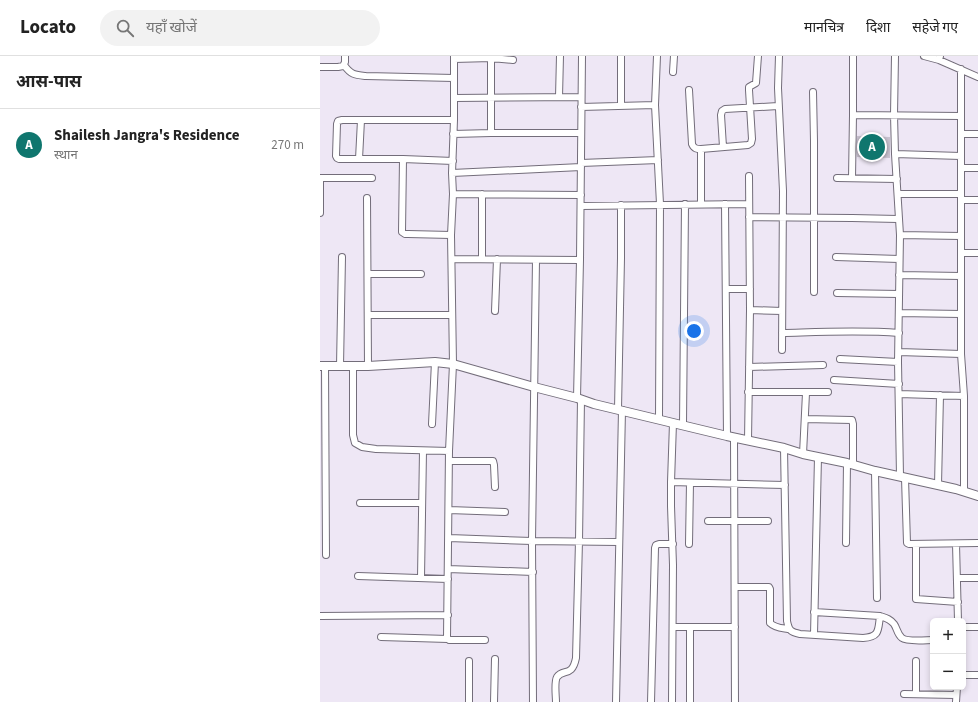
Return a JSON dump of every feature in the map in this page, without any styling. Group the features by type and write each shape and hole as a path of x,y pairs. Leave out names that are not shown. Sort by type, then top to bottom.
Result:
{"street":[{"path":"345,56 344,65 348,72 356,75 454,78"},
{"path":"558,97 560,56"},
{"path":"556,702 557,677 560,674 572,669 576,658 579,542 582,56"},
{"path":"621,56 621,106"},
{"path":"657,56 655,105 660,204 659,419"},
{"path":"673,72 674,56"},
{"path":"689,90 693,147 696,149 702,149 748,145 751,143 752,139 749,87 756,83 758,56"},
{"path":"779,56 778,106 783,191 782,350"},
{"path":"852,178 853,56"},
{"path":"895,56 895,154 900,235 898,362 906,542 909,544 978,543"},
{"path":"924,56 939,58 978,77"},
{"path":"448,639 449,451 453,364 452,173 454,57 491,57 513,60"},
{"path":"491,57 491,133"},
{"path":"320,67 342,67 344,65"},
{"path":"961,69 961,354 964,396 964,491"},
{"path":"813,92 814,292"},
{"path":"454,98 581,97"},
{"path":"581,107 655,105"},
{"path":"723,147 722,111 725,109 778,106"},
{"path":"853,115 961,116"},
{"path":"359,159 361,120"},
{"path":"453,161 339,159 336,156 338,121 454,120"},
{"path":"453,134 582,133"},
{"path":"961,134 978,134"},
{"path":"702,149 702,204"},
{"path":"895,154 961,156"},
{"path":"403,159 402,232 404,234 452,235"},
{"path":"452,173 658,160"},
{"path":"961,168 978,168"},
{"path":"748,440 750,310 749,176"},
{"path":"320,213 320,178 372,178"},
{"path":"837,178 896,179"},
{"path":"452,194 581,195"},
{"path":"482,194 482,259"},
{"path":"898,194 961,197 978,200"},
{"path":"367,198 368,366"},
{"path":"683,426 685,204"},
{"path":"725,204 730,436 735,484 735,702"},
{"path":"581,206 749,204"},
{"path":"616,702 622,258 621,205"},
{"path":"750,217 898,219"},
{"path":"900,235 961,236"},
{"path":"961,253 978,254"},
{"path":"340,366 342,257"},
{"path":"836,257 899,259"},
{"path":"452,259 580,260"},
{"path":"495,311 497,259"},
{"path":"532,702 532,541 536,260"},
{"path":"368,274 422,274"},
{"path":"899,275 961,276"},
{"path":"726,289 750,289"},
{"path":"838,293 899,294"},
{"path":"750,310 782,311"},
{"path":"899,313 961,314"},
{"path":"368,315 452,315"},
{"path":"782,333 842,331 899,333"},
{"path":"899,352 961,354"},
{"path":"840,359 898,362"},
{"path":"432,424 435,362"},
{"path":"326,555 323,540 322,366 368,366 435,362 453,364 594,404 964,491 978,496"},
{"path":"749,367 823,365"},
{"path":"353,366 353,435 356,443 362,447 376,449 449,451"},
{"path":"834,380 899,384"},
{"path":"748,392 828,392"},
{"path":"803,454 806,393"},
{"path":"899,394 964,396"},
{"path":"938,485 940,395"},
{"path":"804,419 852,420 846,543"},
{"path":"672,702 674,565 672,544 671,482 673,423"},
{"path":"784,448 788,628"},
{"path":"421,578 423,450"},
{"path":"814,635 818,457"},
{"path":"449,461 493,461 495,487"},
{"path":"876,471 877,598"},
{"path":"671,482 785,485"},
{"path":"689,544 690,483"},
{"path":"360,503 422,503"},
{"path":"449,510 505,512"},
{"path":"708,521 768,521"},
{"path":"449,538 619,542"},
{"path":"651,702 654,548 659,544 672,544"},
{"path":"916,544 916,599 958,602"},
{"path":"956,544 958,618"},
{"path":"448,569 533,572"},
{"path":"358,576 448,579"},
{"path":"957,578 978,578"},
{"path":"735,587 769,587 770,623 776,627 788,628 792,632 796,633 870,638 877,633 880,616"},
{"path":"814,612 880,616 889,619 894,624 902,638 907,640 930,640"},
{"path":"320,616 448,615"},
{"path":"966,627 978,626"},
{"path":"673,627 736,627"},
{"path":"690,627 690,702"},
{"path":"381,637 485,640"},
{"path":"494,702 495,659"},
{"path":"469,661 470,702"},
{"path":"916,661 916,694"},
{"path":"966,675 978,675"},
{"path":"956,702 957,690"},
{"path":"904,694 956,694"}],"building":[{"path":"857,136 890,137 890,158 857,157"}],"place":[{"name":"Shailesh Jangra's Residence","path":"872,147"}]}
